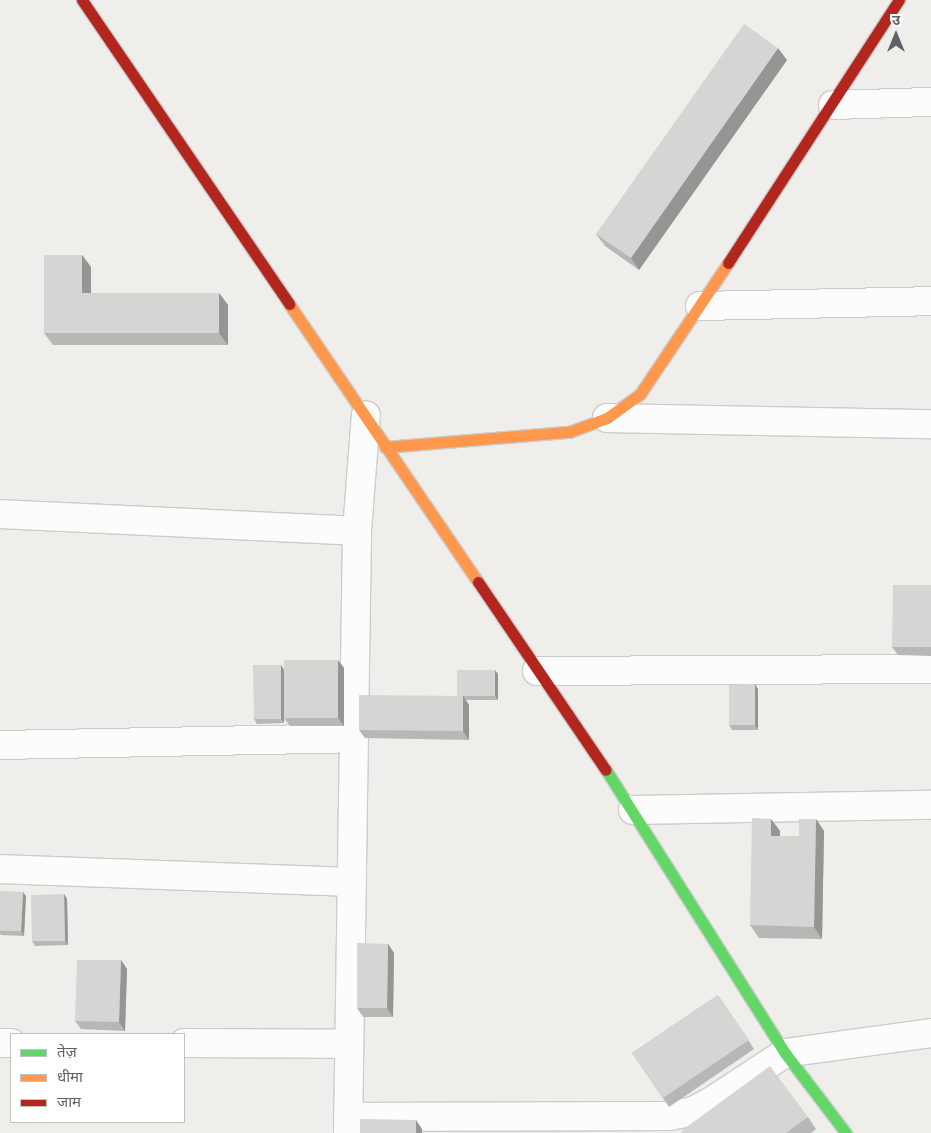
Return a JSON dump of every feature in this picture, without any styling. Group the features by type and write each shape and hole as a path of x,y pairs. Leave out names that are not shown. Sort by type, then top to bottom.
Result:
{"street":[{"path":"82,0 633,810 785,1053 846,1133"},
{"path":"385,447 569,432 607,418 640,394 834,105 899,0"},
{"path":"834,105 931,102"},
{"path":"700,306 931,301"},
{"path":"366,415 357,532 348,1125 670,1116 693,1111 712,1101 785,1053 931,1033"},
{"path":"607,418 931,424"},
{"path":"0,514 357,532"},
{"path":"537,671 931,669"},
{"path":"0,745 354,738"},
{"path":"633,810 931,805"},
{"path":"0,869 352,882"},
{"path":"185,1043 349,1044"}],"building":[{"path":"744,24 778,48 631,258 596,234"},
{"path":"44,255 82,255 82,293 219,293 219,333 44,333"},
{"path":"893,585 931,585 931,647 892,647"},
{"path":"284,660 338,660 338,718 284,718"},
{"path":"253,665 281,665 281,719 254,719"},
{"path":"457,670 495,670 495,696 457,696"},
{"path":"755,684 755,725 729,725 729,685"},
{"path":"359,695 463,696 463,731 359,730"},
{"path":"752,818 771,819 771,836 799,836 799,819 816,819 814,927 750,925"},
{"path":"0,891 23,892 21,931 0,931"},
{"path":"64,894 65,941 32,941 31,895"},
{"path":"357,943 388,944 387,1008 357,1008"},
{"path":"77,960 121,960 119,1022 75,1021"},
{"path":"718,995 749,1040 663,1098 632,1053"},
{"path":"770,1066 808,1117 786,1133 682,1133 681,1131"},
{"path":"360,1119 416,1120 416,1133 360,1133"}],"traffic: fast":[{"path":"606,770 785,1053 846,1133"}],"traffic: slow":[{"path":"385,447 569,432 607,418 640,394 728,263"},
{"path":"289,304 478,582"}],"traffic: jam":[{"path":"82,0 289,304"},
{"path":"728,263 899,0"},
{"path":"478,582 606,770"}]}
